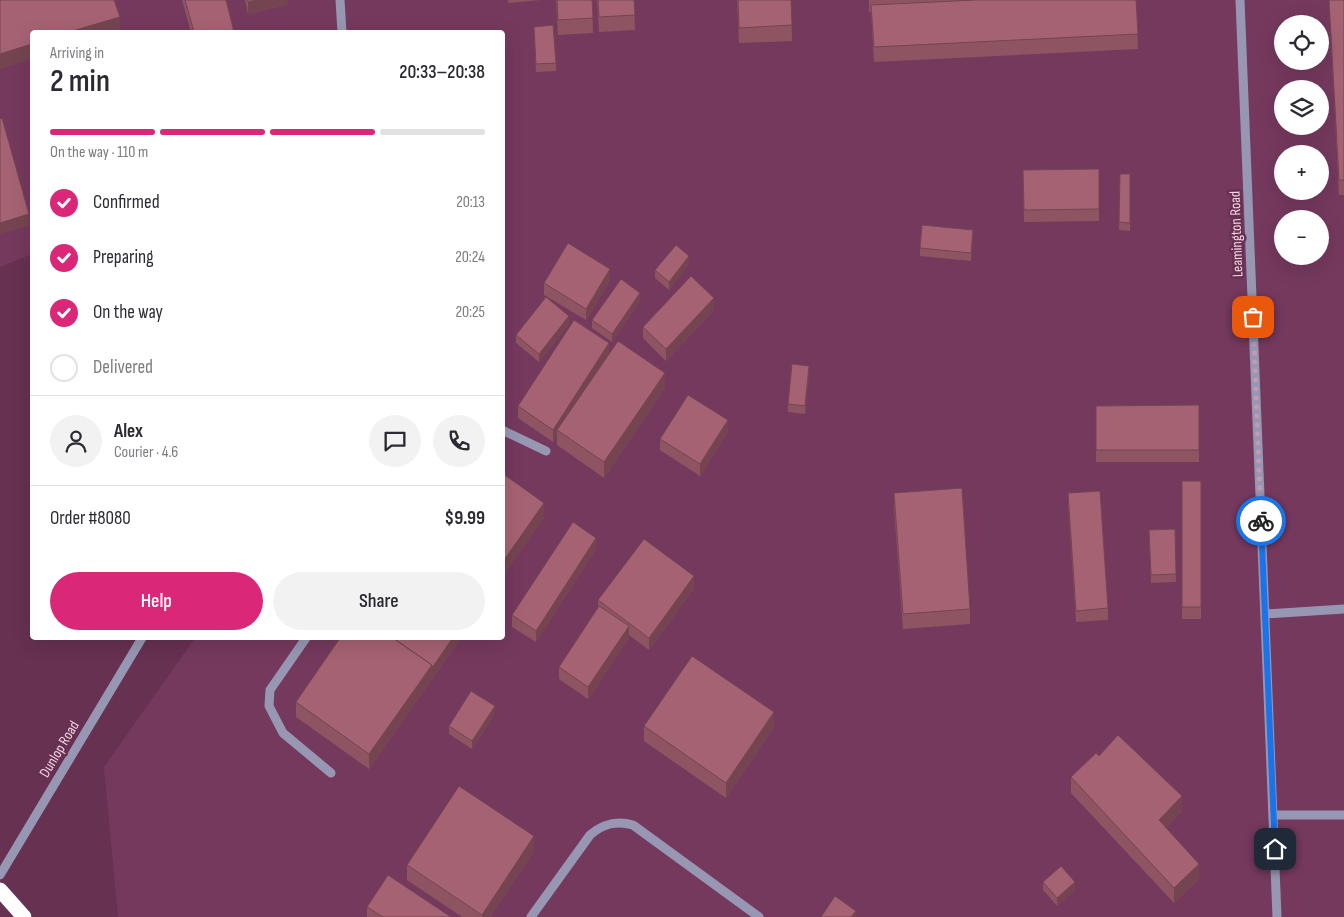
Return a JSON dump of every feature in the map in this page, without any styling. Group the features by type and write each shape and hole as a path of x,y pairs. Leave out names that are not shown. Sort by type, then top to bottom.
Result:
{"highway":[{"path":"0,890 24,917"}],"street":[{"path":"340,0 342,30"},
{"name":"Leamington Road","path":"1240,0 1277,917"},
{"path":"505,431 546,451"},
{"path":"1265,614 1344,609"},
{"name":"Dunlop Road","path":"0,875 141,640"},
{"path":"305,640 270,690 269,706 283,733 330,773"},
{"path":"1273,815 1344,815"},
{"path":"531,917 590,835 600,827 622,822 632,825 759,917"}],"shaded area":[{"path":"0,0 1344,0 1344,917 118,917 104,767 194,640 505,640 505,30 30,30 30,255 0,267"}],"building":[{"path":"0,0 114,0 120,17 76,30 30,30 30,45 0,54"},
{"path":"185,0 226,0 234,30 193,30"},
{"path":"557,0 592,0 593,18 558,20"},
{"path":"598,0 634,0 635,15 599,17"},
{"path":"738,0 791,0 792,25 739,28"},
{"path":"976,0 1136,0 1138,34 874,47 871,5"},
{"path":"1329,0 1344,0 1344,180 1339,180"},
{"path":"553,25 556,63 536,64 534,27"},
{"path":"2,118 29,214 0,223 0,119"},
{"path":"1099,169 1099,209 1024,210 1023,170"},
{"path":"1120,174 1130,174 1130,223 1119,222"},
{"path":"922,225 973,230 971,253 920,248"},
{"path":"568,243 610,269 586,309 544,283"},
{"path":"676,245 689,256 669,282 655,270"},
{"path":"691,276 714,298 666,349 643,327"},
{"path":"621,279 640,293 612,334 592,320"},
{"path":"546,297 569,316 539,354 516,335"},
{"path":"574,320 609,343 553,430 518,406"},
{"path":"618,341 665,373 604,462 557,430"},
{"path":"792,364 809,366 805,406 788,404"},
{"path":"688,395 728,420 700,464 660,439"},
{"path":"1199,405 1199,450 1096,450 1096,406"},
{"path":"505,475 544,503 505,559"},
{"path":"1182,481 1201,481 1201,607 1182,607"},
{"path":"962,488 970,609 903,614 894,493"},
{"path":"1100,491 1108,608 1076,611 1068,493"},
{"path":"573,522 596,538 536,631 512,615"},
{"path":"1175,529 1176,574 1151,575 1149,530"},
{"path":"644,539 694,576 649,638 598,600"},
{"path":"599,606 629,626 588,687 559,667"},
{"path":"339,640 396,640 432,665 369,754 296,702"},
{"path":"396,640 451,640 432,668 432,665"},
{"path":"692,656 774,712 726,783 644,726"},
{"path":"471,691 495,706 472,741 449,726"},
{"path":"1118,735 1182,796 1159,820 1199,864 1174,888 1071,777 1096,753 1099,756"},
{"path":"459,786 534,836 482,915 407,865"},
{"path":"1061,866 1075,882 1057,898 1043,882"},
{"path":"388,875 451,917 383,917 367,907"},
{"path":"835,896 856,911 851,917 821,917"}],"way so far":[{"path":"1253,317 1261,521"}],"route":[{"path":"1261,521 1275,849"}]}
